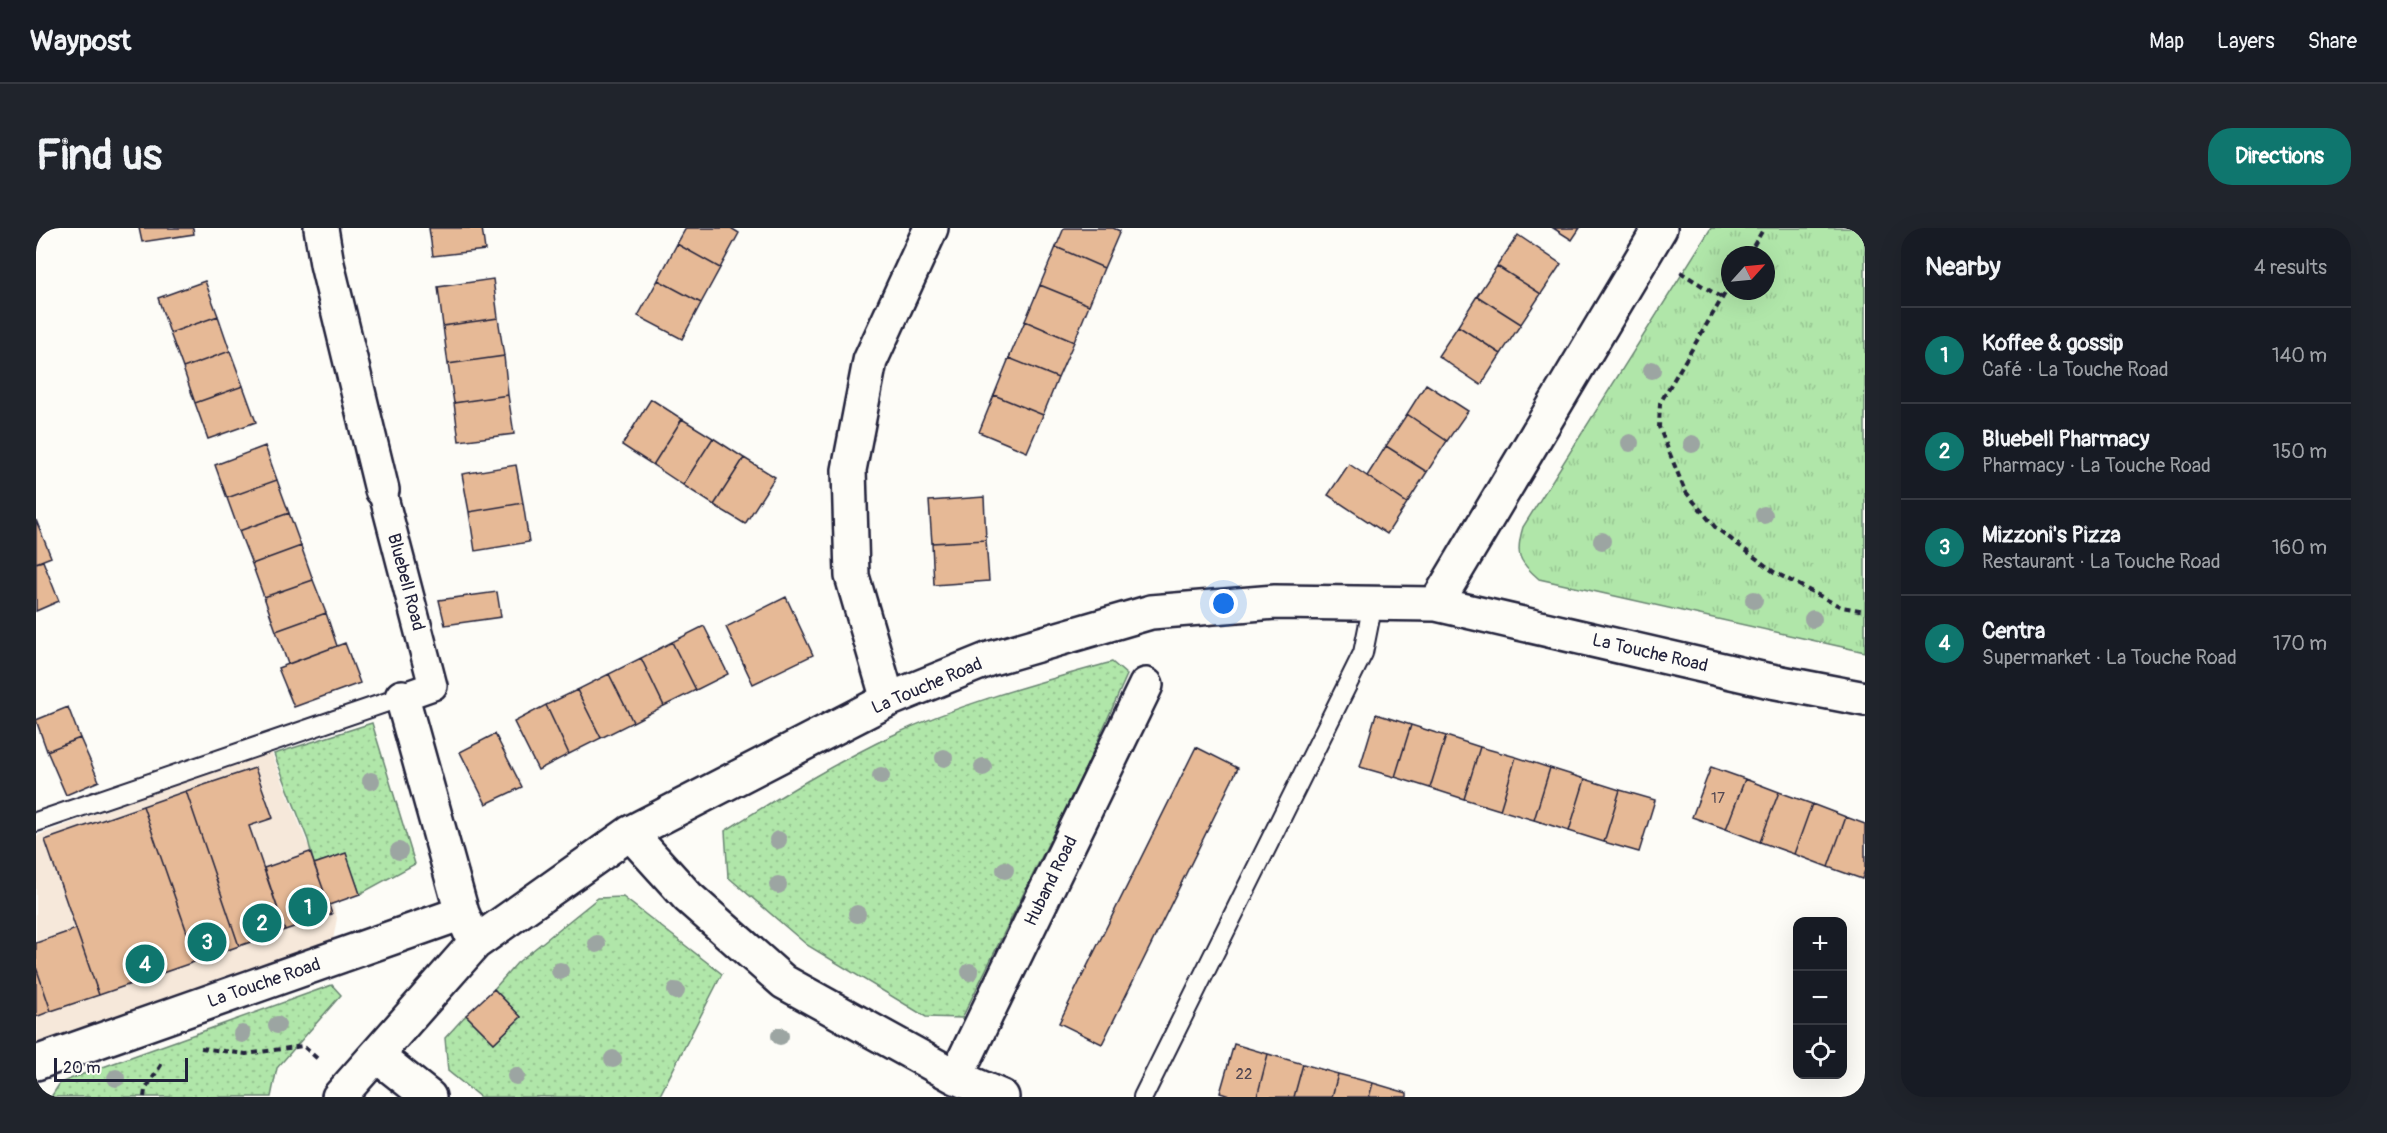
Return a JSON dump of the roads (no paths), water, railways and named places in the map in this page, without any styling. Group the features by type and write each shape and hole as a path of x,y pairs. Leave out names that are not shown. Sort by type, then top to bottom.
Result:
{"street":[{"name":"Bluebell Road","path":"321,228 327,264 382,489 433,686 402,697"},
{"path":"888,700 852,576 849,470 870,361 931,228"},
{"path":"1436,604 1653,239"},
{"name":"La Touche Road","path":"344,1092 475,943 630,833 888,700 989,659 1151,612 1275,602 1436,604 1766,680 1865,699"},
{"name":"Huband Road","path":"956,1077 1146,685"},
{"path":"402,697 462,913 475,943"},
{"path":"630,833 688,897 784,982 956,1077 1002,1097"},
{"name":"La Touche Road","path":"36,1063 462,913"},
{"path":"376,1055 429,1097"}],"lane":[{"path":"1143,1097 1364,653 1373,603"},
{"path":"36,822 402,697"}],"place":[{"name":"Koffee & gossip","path":"308,907"},
{"name":"Bluebell Pharmacy","path":"262,923"},
{"name":"Mizzoni's Pizza","path":"207,942"},
{"name":"Centra","path":"145,964"}]}
